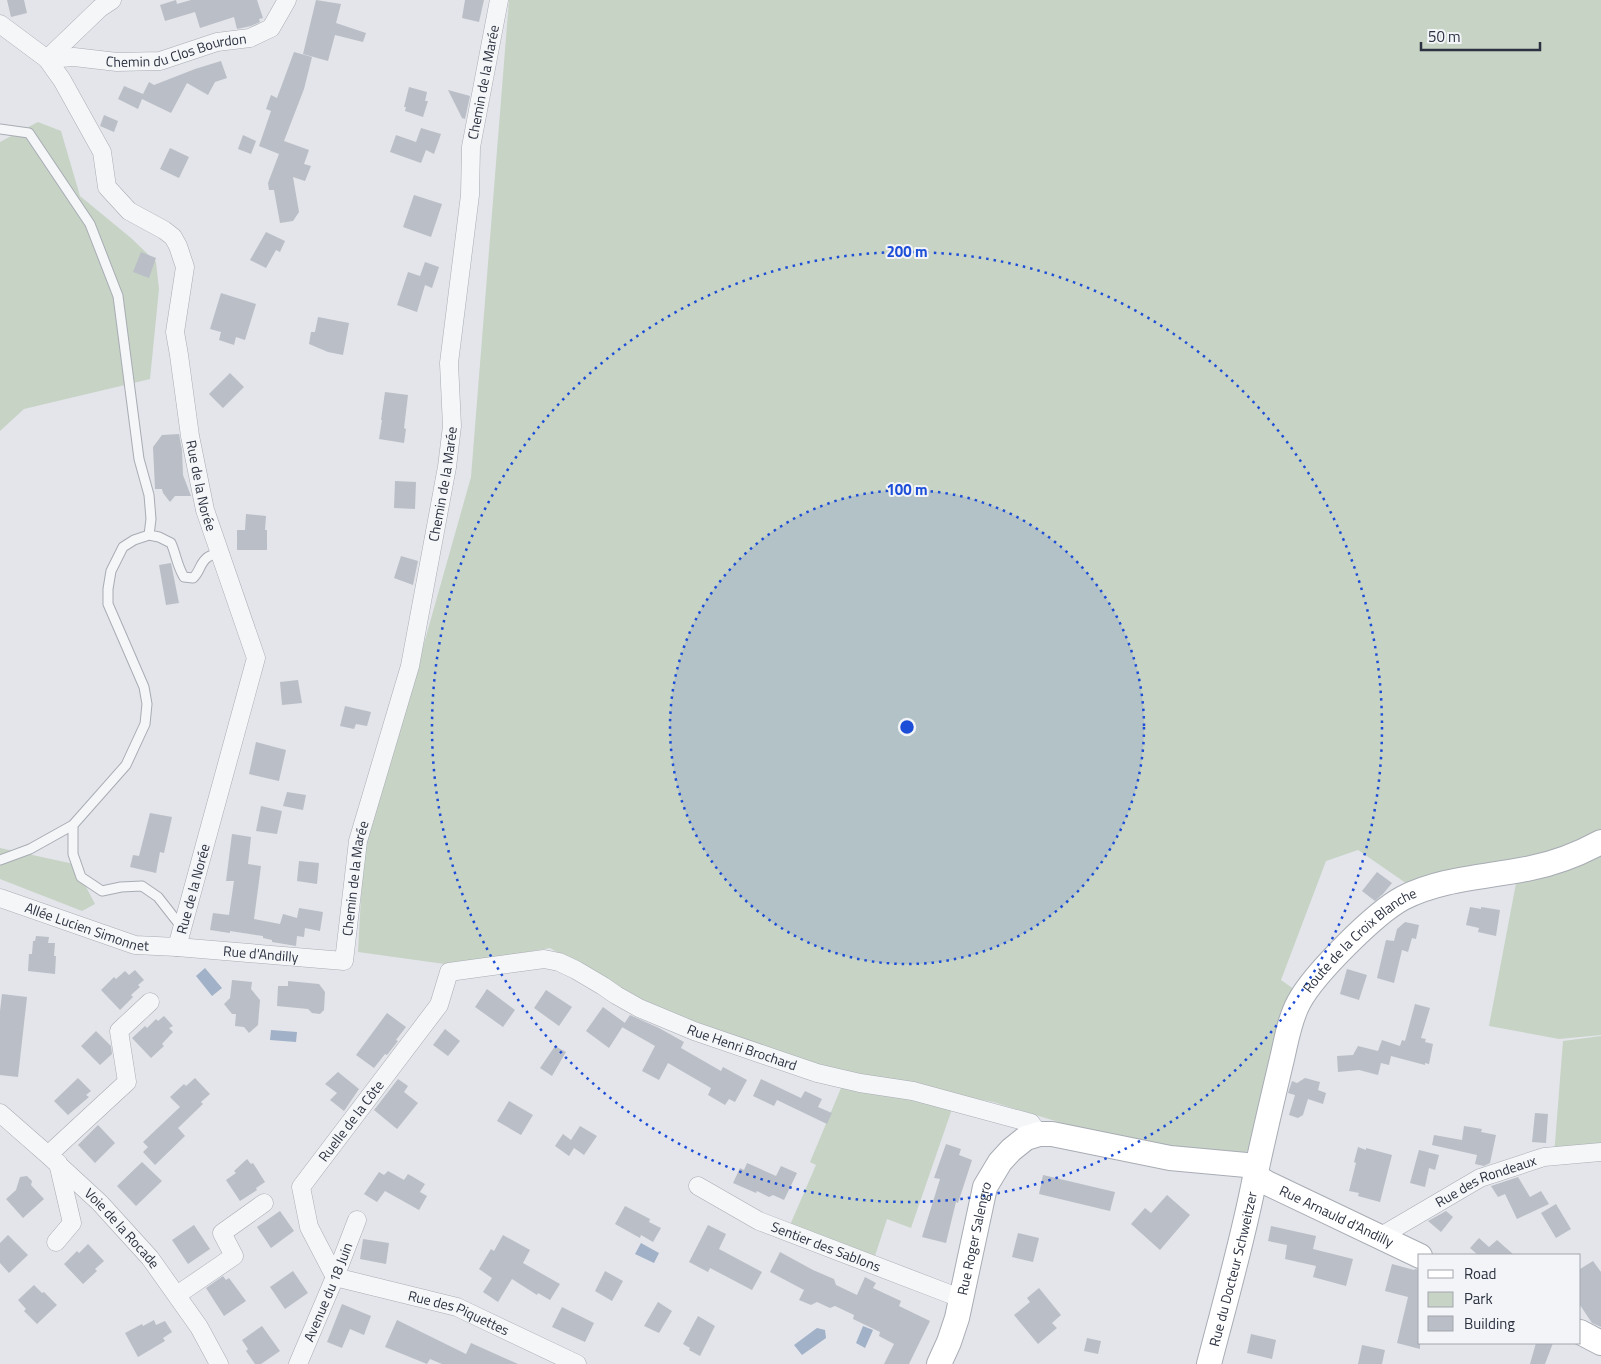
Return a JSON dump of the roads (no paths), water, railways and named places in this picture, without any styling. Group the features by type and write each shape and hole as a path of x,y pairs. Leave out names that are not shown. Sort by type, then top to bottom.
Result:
{"main road":[{"name":"Route de la Croix Blanche","path":"1256,1171 1295,1011 1308,988 1319,975 1368,925 1401,899 1425,888 1553,863 1601,842"},
{"path":"1039,1134 1052,1134 1170,1158 1256,1171"},
{"name":"Rue Roger Salengro","path":"939,1364 957,1318 985,1187 1000,1162 1011,1150 1026,1138 1039,1134"},
{"name":"Rue Arnauld d'Andilly","path":"1256,1171 1267,1183 1418,1255"},
{"name":"Rue du Docteur Schweitzer","path":"1210,1364 1256,1171"},
{"path":"1581,1333 1601,1343"}],"street":[{"path":"0,24 48,59 100,8 112,0"},
{"name":"Chemin du Clos Bourdon","path":"48,59 74,57 117,62 160,61 217,42 250,38 271,28 286,0"},
{"name":"Chemin de la Marée","path":"344,961 358,841 410,666 447,467 452,426 449,363 470,195 470,147 499,0"},
{"name":"Rue de la Norée","path":"48,59 62,80 102,152 107,187 129,212 164,230 173,237 178,246 185,267 175,332 190,436 205,510 256,658 177,948"},
{"name":"Allée Lucien Simonnet","path":"0,898 127,944 177,948"},
{"name":"Rue d'Andilly","path":"177,948 344,961"},
{"name":"Rue Henri Brochard","path":"449,972 544,960 559,962 588,976 639,1008 694,1031 816,1073 913,1091 998,1113 1031,1123 1039,1134"},
{"name":"Ruelle de la Côte","path":"335,1277 309,1227 301,1187 439,1005 449,972"},
{"path":"56,1242 72,1223 53,1159 127,1082 119,1031 150,1002"},
{"name":"Voie de la Rocade","path":"0,1113 106,1209 150,1258 199,1326 219,1364"},
{"name":"Rue des Rondeaux","path":"1382,1239 1388,1232 1480,1178 1544,1157 1601,1152"},
{"name":"Sentier des Sablons","path":"698,1186 759,1221 960,1298"},
{"path":"177,1295 234,1256 222,1233 264,1202"},
{"name":"Avenue du 18 Juin","path":"298,1364 357,1220"},
{"name":"Rue des Piquettes","path":"335,1277 457,1307 574,1363"}],"lane":[{"path":"0,129 29,133 90,224 118,296 139,459 152,519 148,536"},
{"path":"0,860 30,848 73,825 126,765 145,724 147,704 144,687 108,604 111,571 122,547 134,540 148,536 159,537 171,542 177,557 178,568 184,577 193,578 199,573 200,567 206,558 220,552"},
{"path":"73,825 73,854 81,877 102,891 121,887 142,886 158,897 182,929"}],"water":[{"path":"205,968 222,988 212,996 196,976"},
{"path":"271,1030 297,1032 296,1042 270,1040"},
{"path":"641,1243 659,1253 654,1263 635,1254"},
{"path":"863,1326 873,1330 865,1348 856,1343"},
{"path":"817,1328 825,1330 826,1338 802,1355 794,1345"}]}
